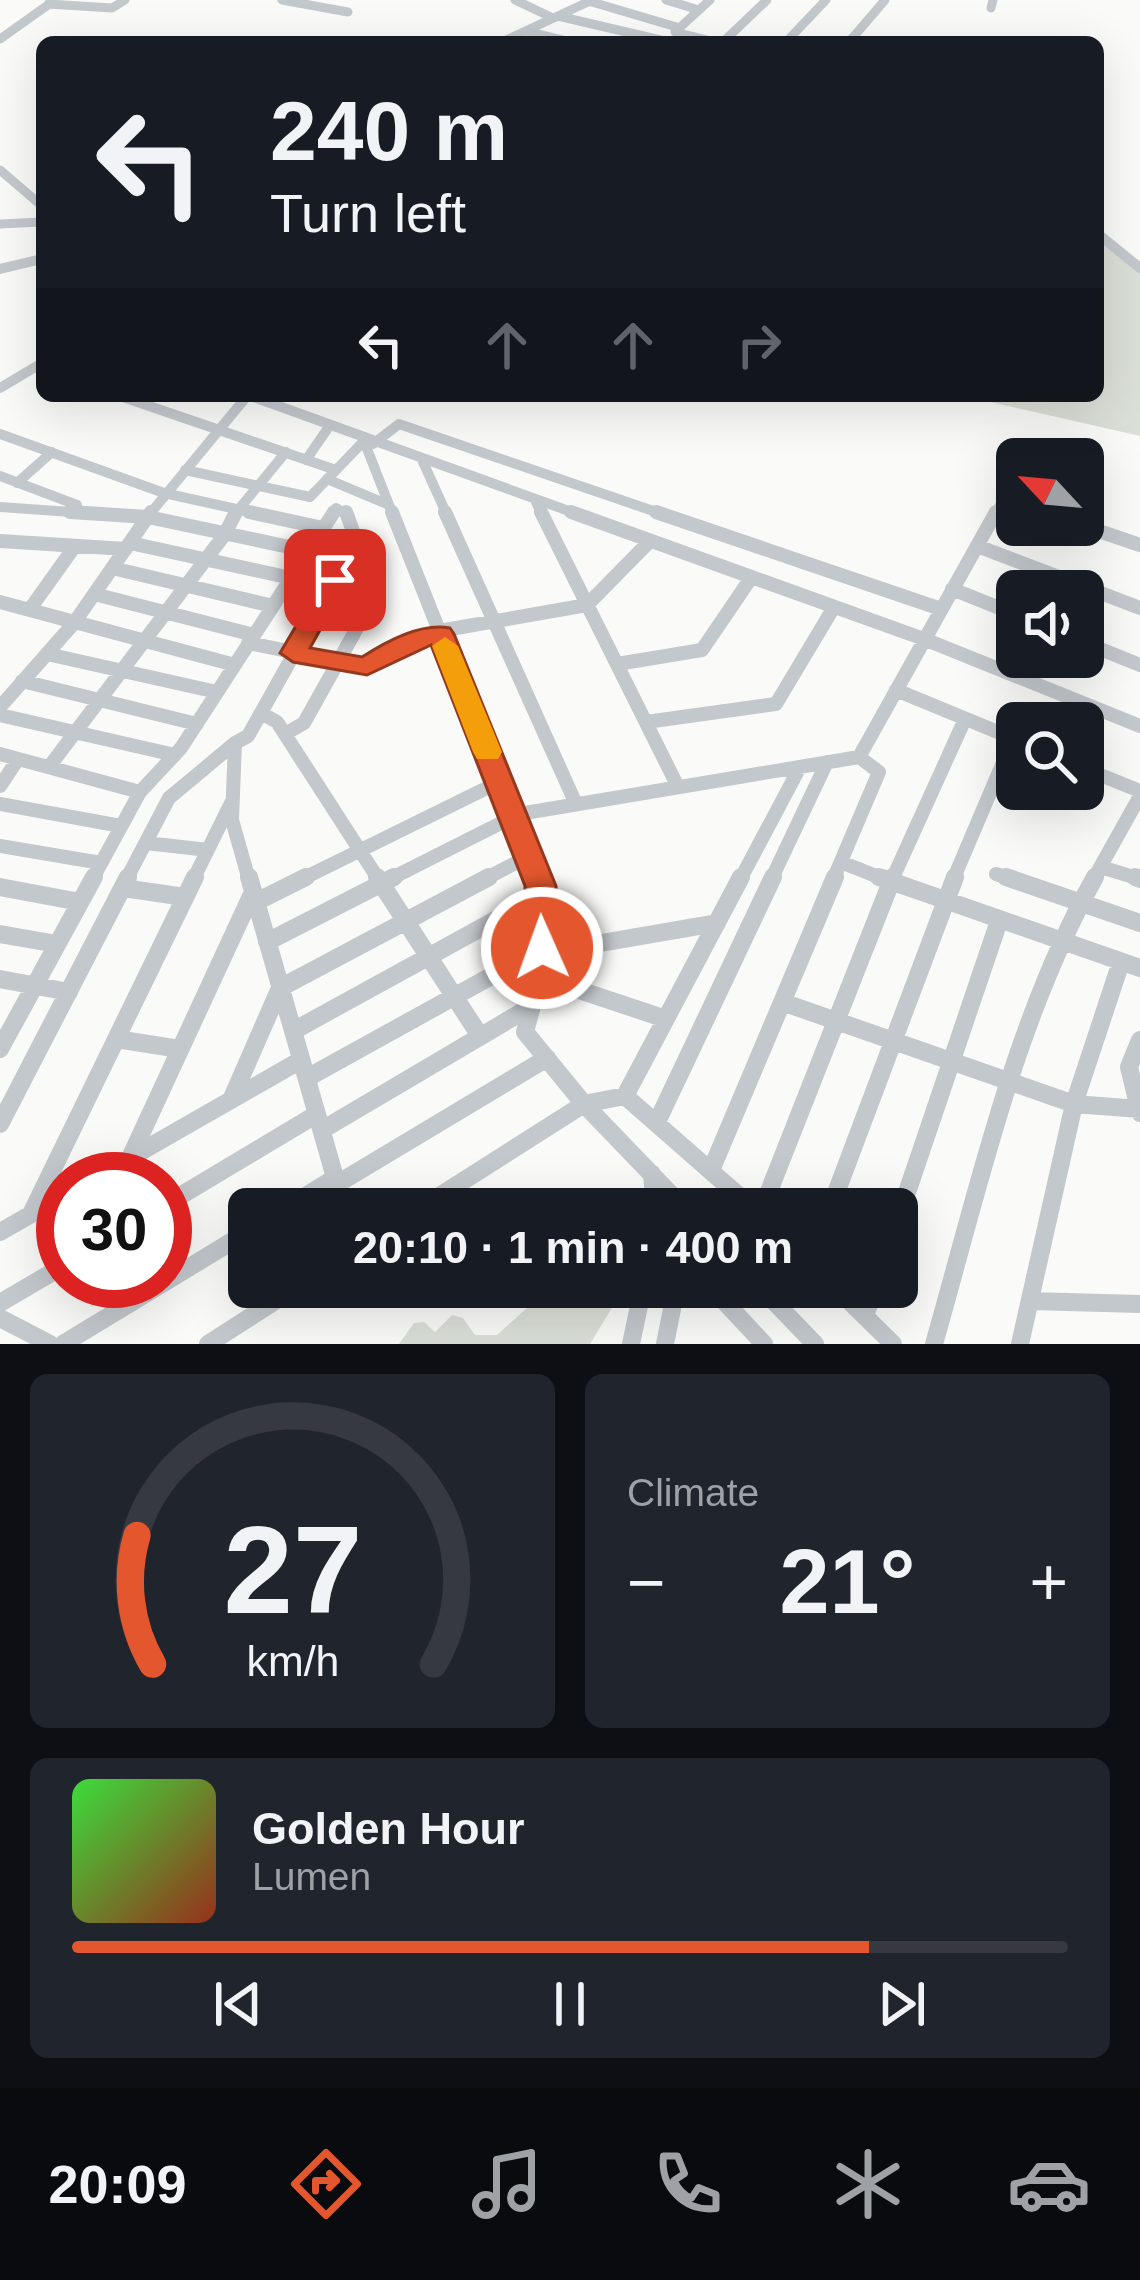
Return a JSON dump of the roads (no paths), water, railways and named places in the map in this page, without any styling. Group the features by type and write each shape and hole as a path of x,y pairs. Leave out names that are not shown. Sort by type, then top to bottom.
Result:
{"street":[{"path":"0,39 52,2 112,8 122,0"},
{"path":"282,0 348,12"},
{"path":"515,0 556,17 641,36"},
{"path":"666,0 699,10"},
{"path":"684,36 675,32 710,0"},
{"path":"726,36 767,0"},
{"path":"792,36 826,0"},
{"path":"854,36 885,0"},
{"path":"515,36 587,1 680,28"},
{"path":"526,31 546,36"},
{"path":"0,170 36,201"},
{"path":"0,224 36,222"},
{"path":"1104,239 1140,268"},
{"path":"0,269 36,260"},
{"path":"0,388 36,372"},
{"path":"138,402 307,460 389,505"},
{"path":"175,754 0,711 13,685 74,622 164,494 241,402"},
{"path":"261,402 924,639 1140,726"},
{"path":"185,470 310,497 368,442 399,424 941,609"},
{"path":"307,460 328,428"},
{"path":"0,434 164,494 323,528"},
{"path":"368,442 376,474 541,896 540,976 525,1031 584,1103 665,1188"},
{"path":"6,482 52,452"},
{"path":"49,767 225,534 237,509 286,452"},
{"path":"423,462 576,804"},
{"path":"345,510 376,474"},
{"path":"6,482 93,512"},
{"path":"536,502 678,787"},
{"path":"0,507 148,517 308,551"},
{"path":"2,1040 140,792 196,724 336,508 345,510"},
{"path":"285,734 304,723 376,593 345,510"},
{"path":"859,757 996,513"},
{"path":"1104,533 1140,545"},
{"path":"0,541 128,546 291,578"},
{"path":"94,594 293,653 367,667 397,646 440,632 587,605 650,542"},
{"path":"0,1124 170,798 248,736 356,543"},
{"path":"30,609 75,546"},
{"path":"977,547 1140,608"},
{"path":"112,568 273,606"},
{"path":"617,664 702,650 751,578"},
{"path":"952,589 996,607"},
{"path":"0,602 235,665"},
{"path":"646,722 776,704 834,607"},
{"path":"1104,650 1140,665"},
{"path":"46,654 217,692"},
{"path":"13,685 196,724"},
{"path":"896,690 996,732"},
{"path":"261,713 285,734 480,1036"},
{"path":"767,1188 891,882 965,719"},
{"path":"235,743 232,820 338,1188"},
{"path":"0,754 140,792"},
{"path":"267,942 513,816 859,757 879,772 712,1168"},
{"path":"0,786 18,759"},
{"path":"656,1122 827,763"},
{"path":"625,1096 800,767"},
{"path":"934,1344 1010,1082 1059,941 1140,794 1104,778"},
{"path":"133,1152 254,897 500,782"},
{"path":"838,1188 896,1042 942,902 996,782"},
{"path":"31,1214 233,799"},
{"path":"0,805 121,826"},
{"path":"146,842 208,850"},
{"path":"0,846 101,863"},
{"path":"231,1100 280,988 529,856"},
{"path":"841,862 942,902 1130,965 1074,1104 1020,1344"},
{"path":"1101,867 1140,879"},
{"path":"996,874 1140,923"},
{"path":"0,887 80,902"},
{"path":"123,888 185,897"},
{"path":"293,1031 541,896"},
{"path":"909,1188 999,921"},
{"path":"140,1152 231,1100 454,997 543,950 717,923"},
{"path":"0,934 57,944"},
{"path":"540,976 666,1019"},
{"path":"0,979 69,992"},
{"path":"782,1002 1074,1104 1139,1110 1127,1070 1129,1055 1140,1040"},
{"path":"192,1190 532,1006"},
{"path":"116,1039 180,1049"},
{"path":"323,1188 547,1058"},
{"path":"452,1188 584,1103 625,1096 734,1188"},
{"path":"652,1174 653,1188"},
{"path":"652,1174 658,1188"},
{"path":"0,1232 36,1211"},
{"path":"63,1344 228,1244"},
{"path":"0,1303 36,1281"},
{"path":"1030,1300 1140,1304"},
{"path":"208,1344 264,1308"},
{"path":"631,1344 639,1308"},
{"path":"665,1344 672,1308"},
{"path":"731,1308 764,1344"},
{"path":"780,1308 815,1344"},
{"path":"857,1308 893,1344"},
{"path":"865,1316 868,1308"},
{"path":"0,1318 50,1344"}]}
